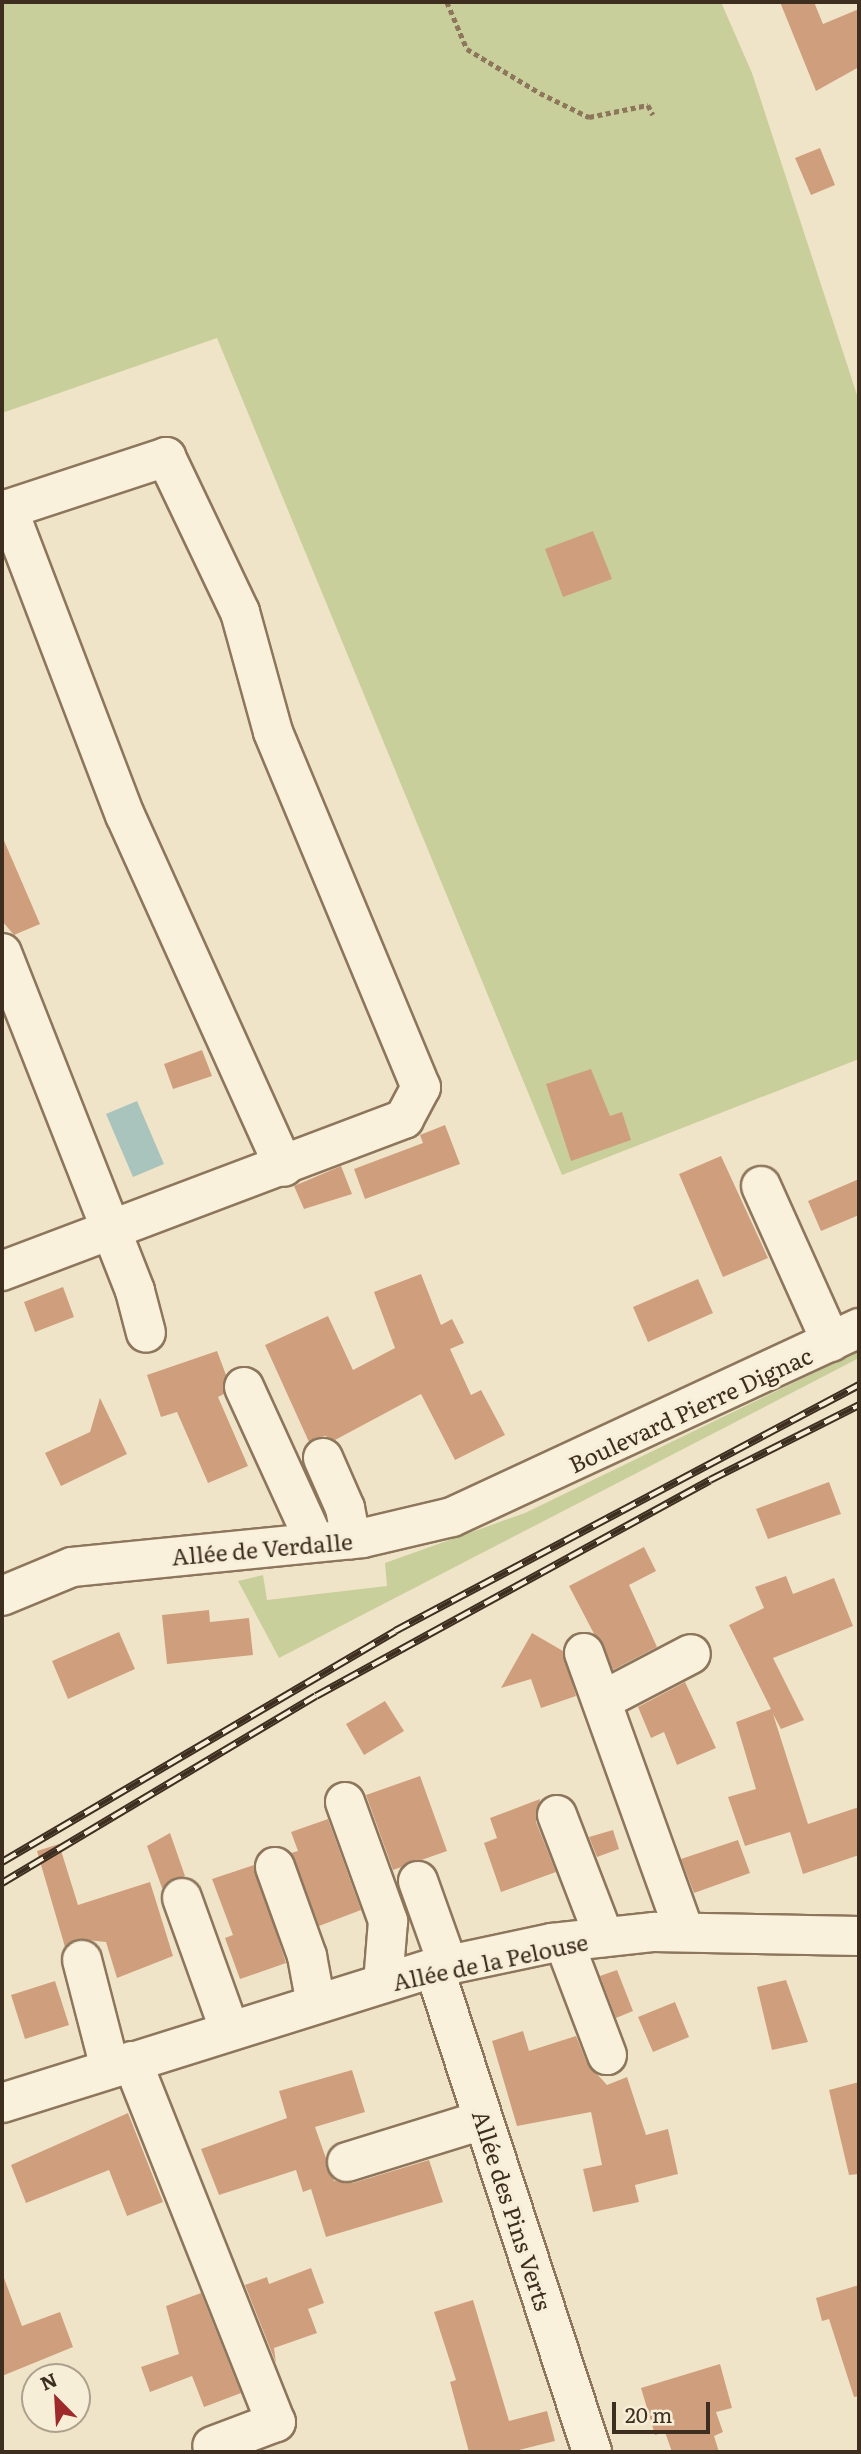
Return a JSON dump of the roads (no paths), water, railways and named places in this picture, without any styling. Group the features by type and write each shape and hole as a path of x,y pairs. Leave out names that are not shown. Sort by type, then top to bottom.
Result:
{"street":[{"path":"2,1271 284,1167 404,1119 421,1087 273,732 240,612 166,457 5,510 125,815 284,1167"},
{"path":"2,953 111,1231 146,1333"},
{"path":"761,1186 845,1335"},
{"name":"Boulevard Pierre Dignac","path":"521,1489 845,1335"},
{"path":"256,1386 333,1540"},
{"path":"323,1458 345,1508 333,1540"},
{"name":"Allée de Verdalle","path":"2,1596 72,1567 333,1540 452,1517 521,1489"},
{"path":"584,1653 598,1707 675,1931"},
{"path":"598,1707 691,1654"},
{"path":"345,1802 388,1921 383,1983"},
{"path":"557,1815 604,1937"},
{"path":"275,1867 307,1956 316,2004"},
{"name":"Allée des Pins Verts","path":"418,1881 484,2120 592,2452"},
{"path":"182,1898 230,2031"},
{"name":"Allée de la Pelouse","path":"2,2103 383,1983 441,1967 564,1942 675,1931 859,1936"},
{"path":"564,1942 607,2055"},
{"path":"82,1960 233,2263"},
{"path":"132,2061 276,2422 212,2446"},
{"path":"347,2162 484,2120"}],"water":[{"path":"137,1101 164,1164 133,1177 106,1114"}],"railway":[{"path":"2,1862 395,1631 859,1385"},
{"path":"2,1883 316,1696 710,1480 859,1405"}]}
